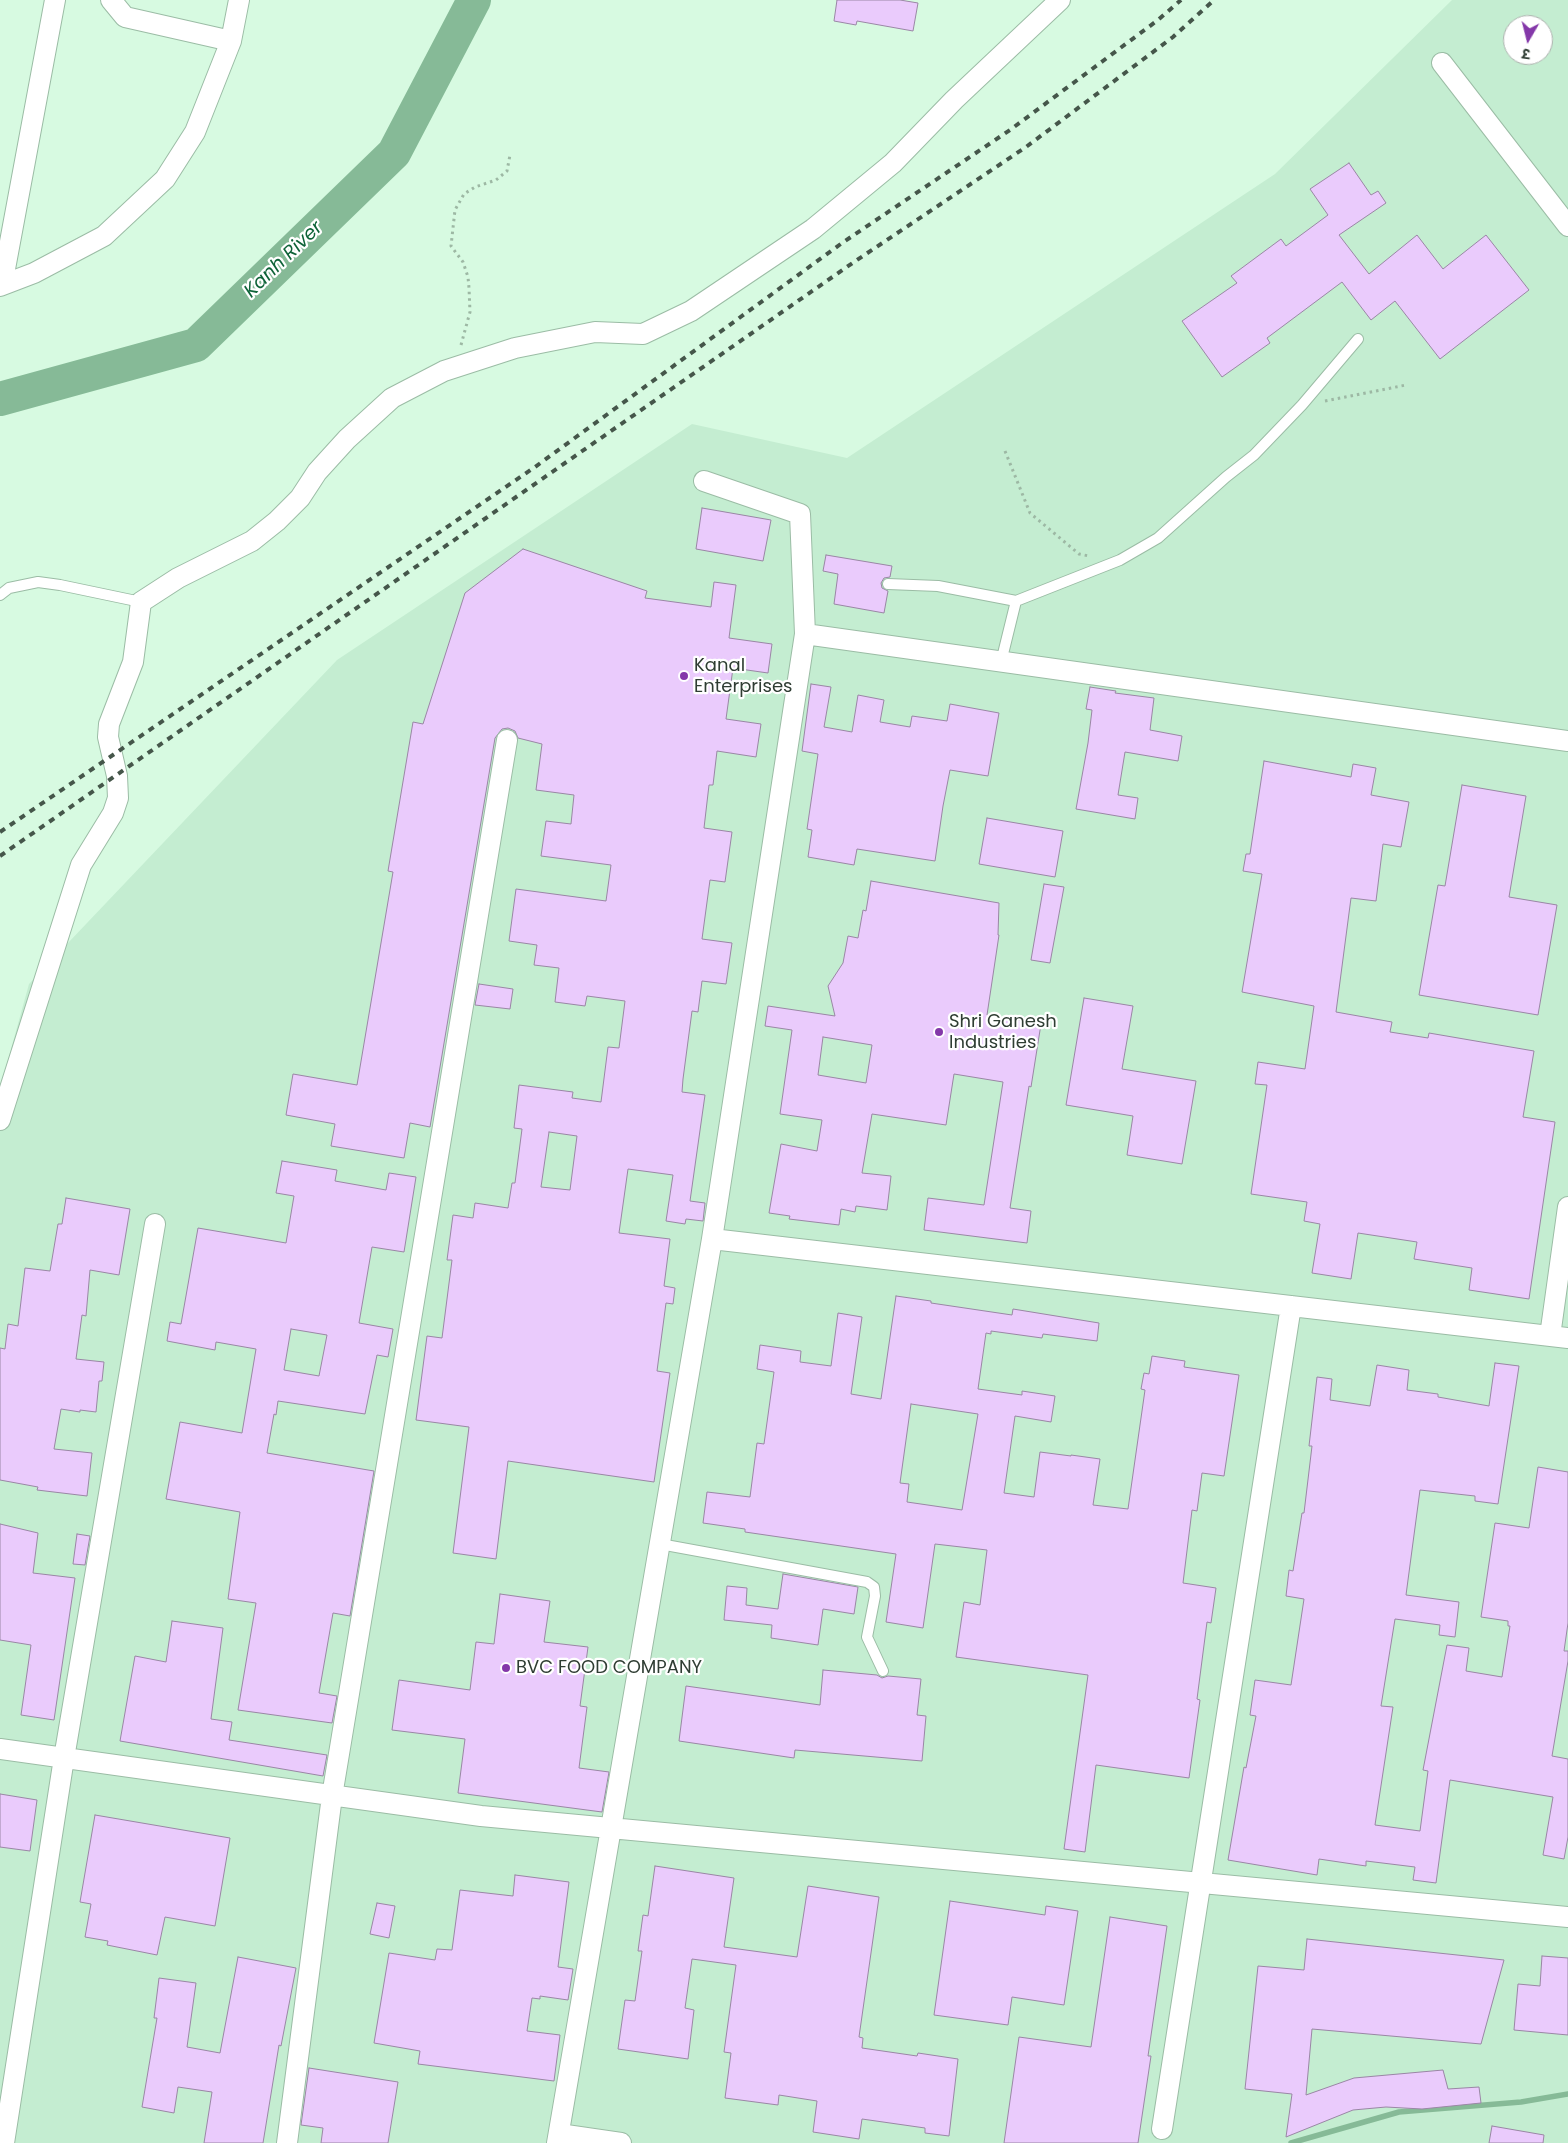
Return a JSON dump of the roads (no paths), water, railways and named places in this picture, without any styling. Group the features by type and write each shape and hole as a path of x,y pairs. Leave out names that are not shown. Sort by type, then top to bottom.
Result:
{"street":[{"path":"1,285 55,0"},
{"path":"111,0 126,8 232,40"},
{"path":"1,285 34,273 104,236 165,180 195,132 232,40 239,0"},
{"path":"0,1120 81,865 113,813 118,798 117,776 108,738 109,724 134,662 141,602 178,578 252,541 277,521 300,498 317,472 347,439 392,398 444,371 514,348 595,332 643,334 691,311 813,229 893,163 954,100 1060,0"},
{"path":"1442,63 1568,226"},
{"path":"621,2143 558,2139 712,1239 805,634 800,514 704,482"},
{"path":"805,634 1568,741"},
{"path":"287,2143 332,1796 507,740"},
{"path":"712,1239 1559,1337 1568,1207"},
{"path":"4,2143 64,1758 155,1224"},
{"path":"1162,2129 1291,1306"},
{"path":"0,1749 481,1816 1568,1917"}],"lane":[{"path":"888,584 938,586 1016,601 1120,560 1158,538 1218,483 1254,455 1302,405 1358,339"},
{"path":"0,595 9,588 38,582 141,602"},
{"path":"1001,662 1016,601"},
{"path":"660,1544 867,1582 874,1587 875,1596 867,1637 883,1671"}],"waterway":[{"name":"Kanh River","path":"0,399 196,345 394,153 474,0"},
{"path":"1291,2143 1399,2112 1521,2102 1568,2094"}],"railway":[{"path":"0,832 535,467 842,243 1010,130 1158,20 1181,0"},
{"path":"0,856 854,262 1026,147 1173,37 1214,0"}],"place":[{"name":"Kanal Enterprises","path":"684,676"},
{"name":"Shri Ganesh Industries","path":"939,1032"},
{"name":"BVC FOOD COMPANY","path":"506,1668"}]}
